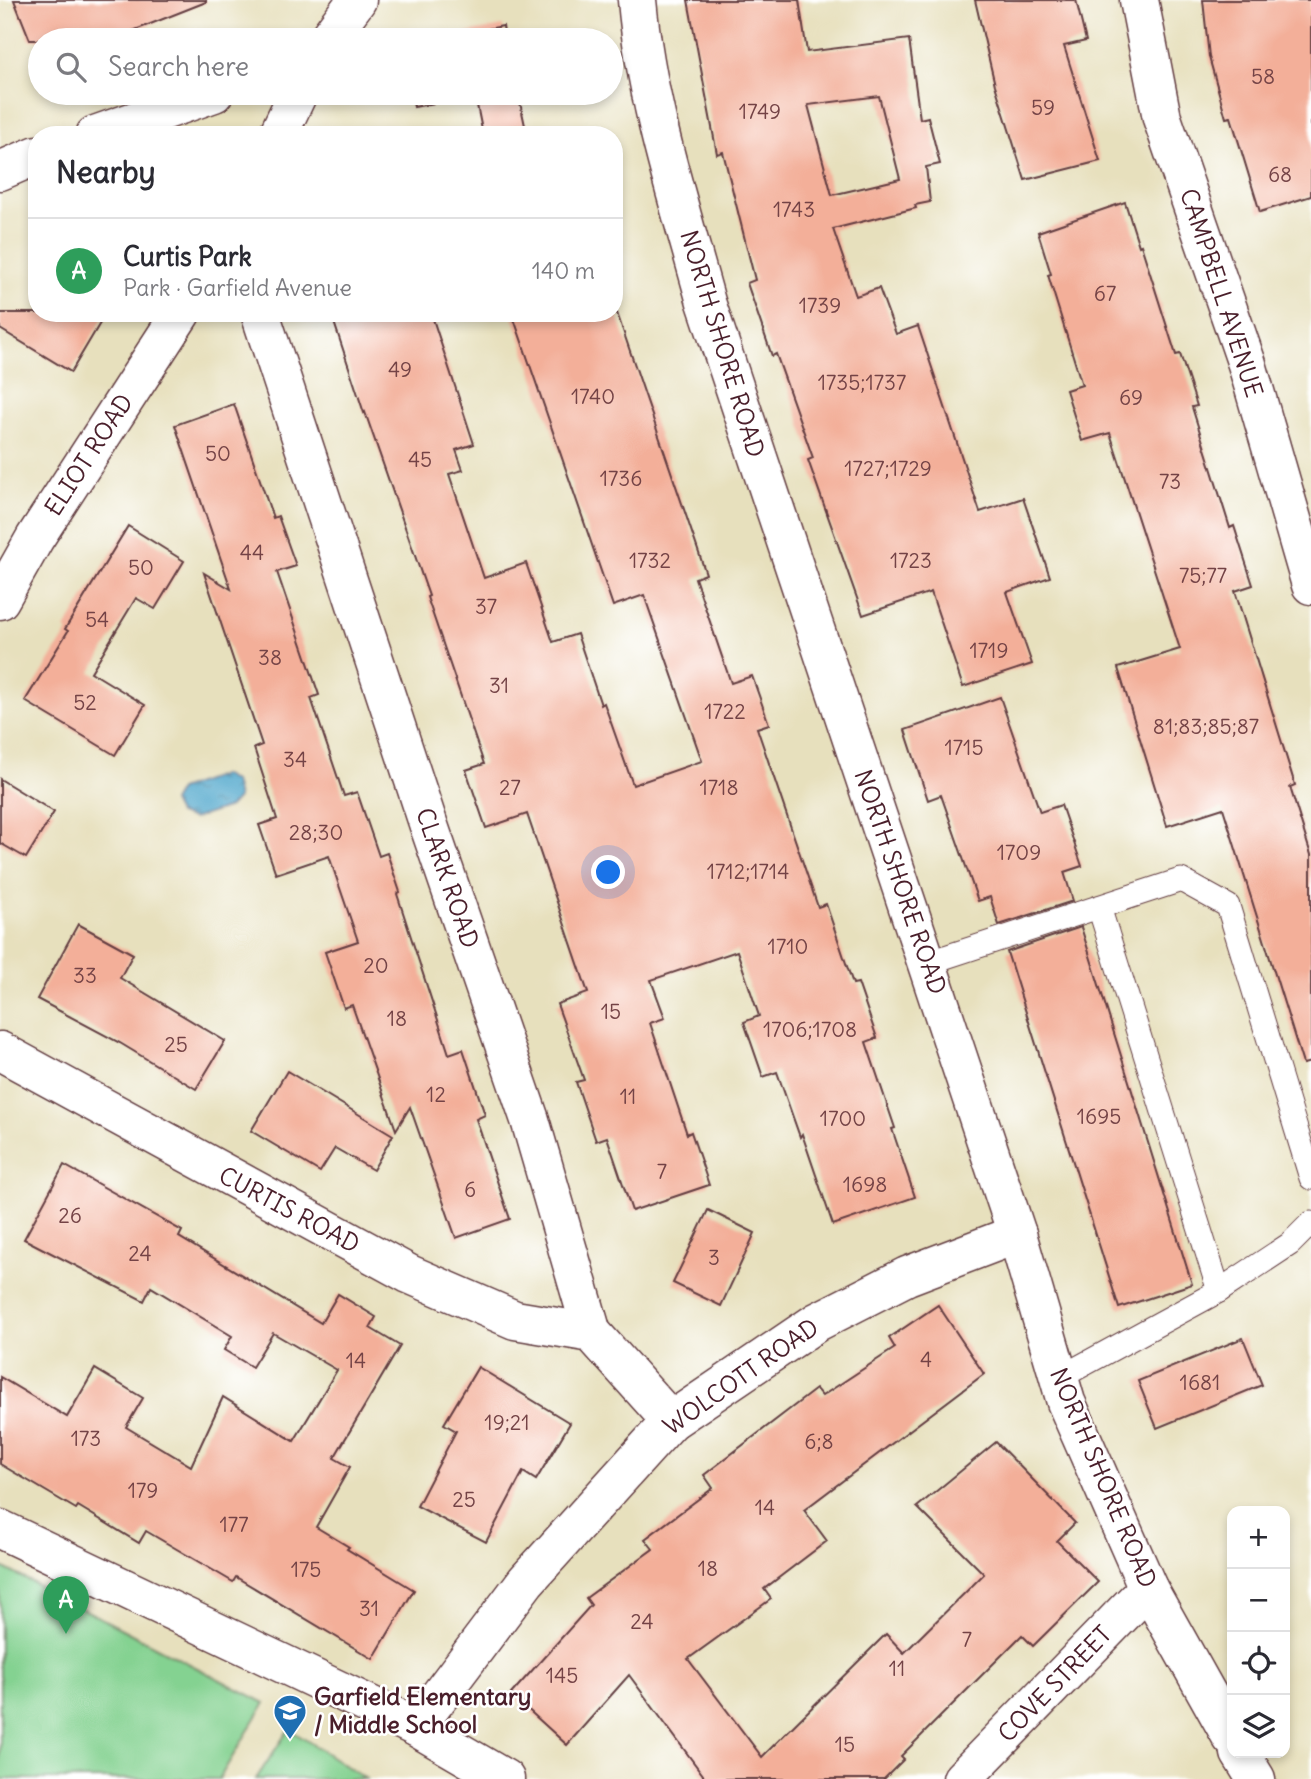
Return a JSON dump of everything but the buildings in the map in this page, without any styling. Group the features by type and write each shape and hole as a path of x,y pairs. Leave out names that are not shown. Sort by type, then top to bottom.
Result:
{"street":[{"path":"336,28 357,0"},
{"name":"NORTH SHORE ROAD","path":"637,0 640,32 663,147 706,302 1017,1234 1066,1402 1148,1588 1227,1729"},
{"name":"CAMPBELL AVENUE","path":"1139,0 1162,118 1247,364 1311,585"},
{"path":"120,126 180,105"},
{"path":"282,126 292,105"},
{"path":"0,171 28,159"},
{"name":"ELIOT ROAD","path":"0,600 35,538 175,322"},
{"name":"CLARK ROAD","path":"263,322 419,797 530,1120 592,1333 671,1421"},
{"name":"CURTIS ROAD","path":"0,1051 409,1274 514,1320 592,1333"},
{"name":"WOLCOTT ROAD","path":"416,1727 526,1581 671,1421 817,1322 907,1276 1017,1234"},
{"path":"0,1529 416,1727 505,1779"},
{"name":"COVE STREET","path":"962,1779 1148,1588"},
{"path":"1243,1758 1256,1779"}],"lane":[{"path":"927,963 1181,880 1228,906 1311,1178"},
{"path":"1099,907 1219,1291"},
{"path":"1059,1378 1219,1291 1290,1244 1311,1223"}],"green space":[{"path":"0,1566 265,1703 219,1779 0,1779"},
{"path":"289,1729 366,1779 256,1779"}],"water":[{"path":"222,775 234,782 238,798 230,807 193,819 178,814 172,802 179,790"}],"place":[{"name":"Curtis Park","path":"66,1634"},
{"name":"Garfield Elementary / Middle School","path":"290,1741"}]}
